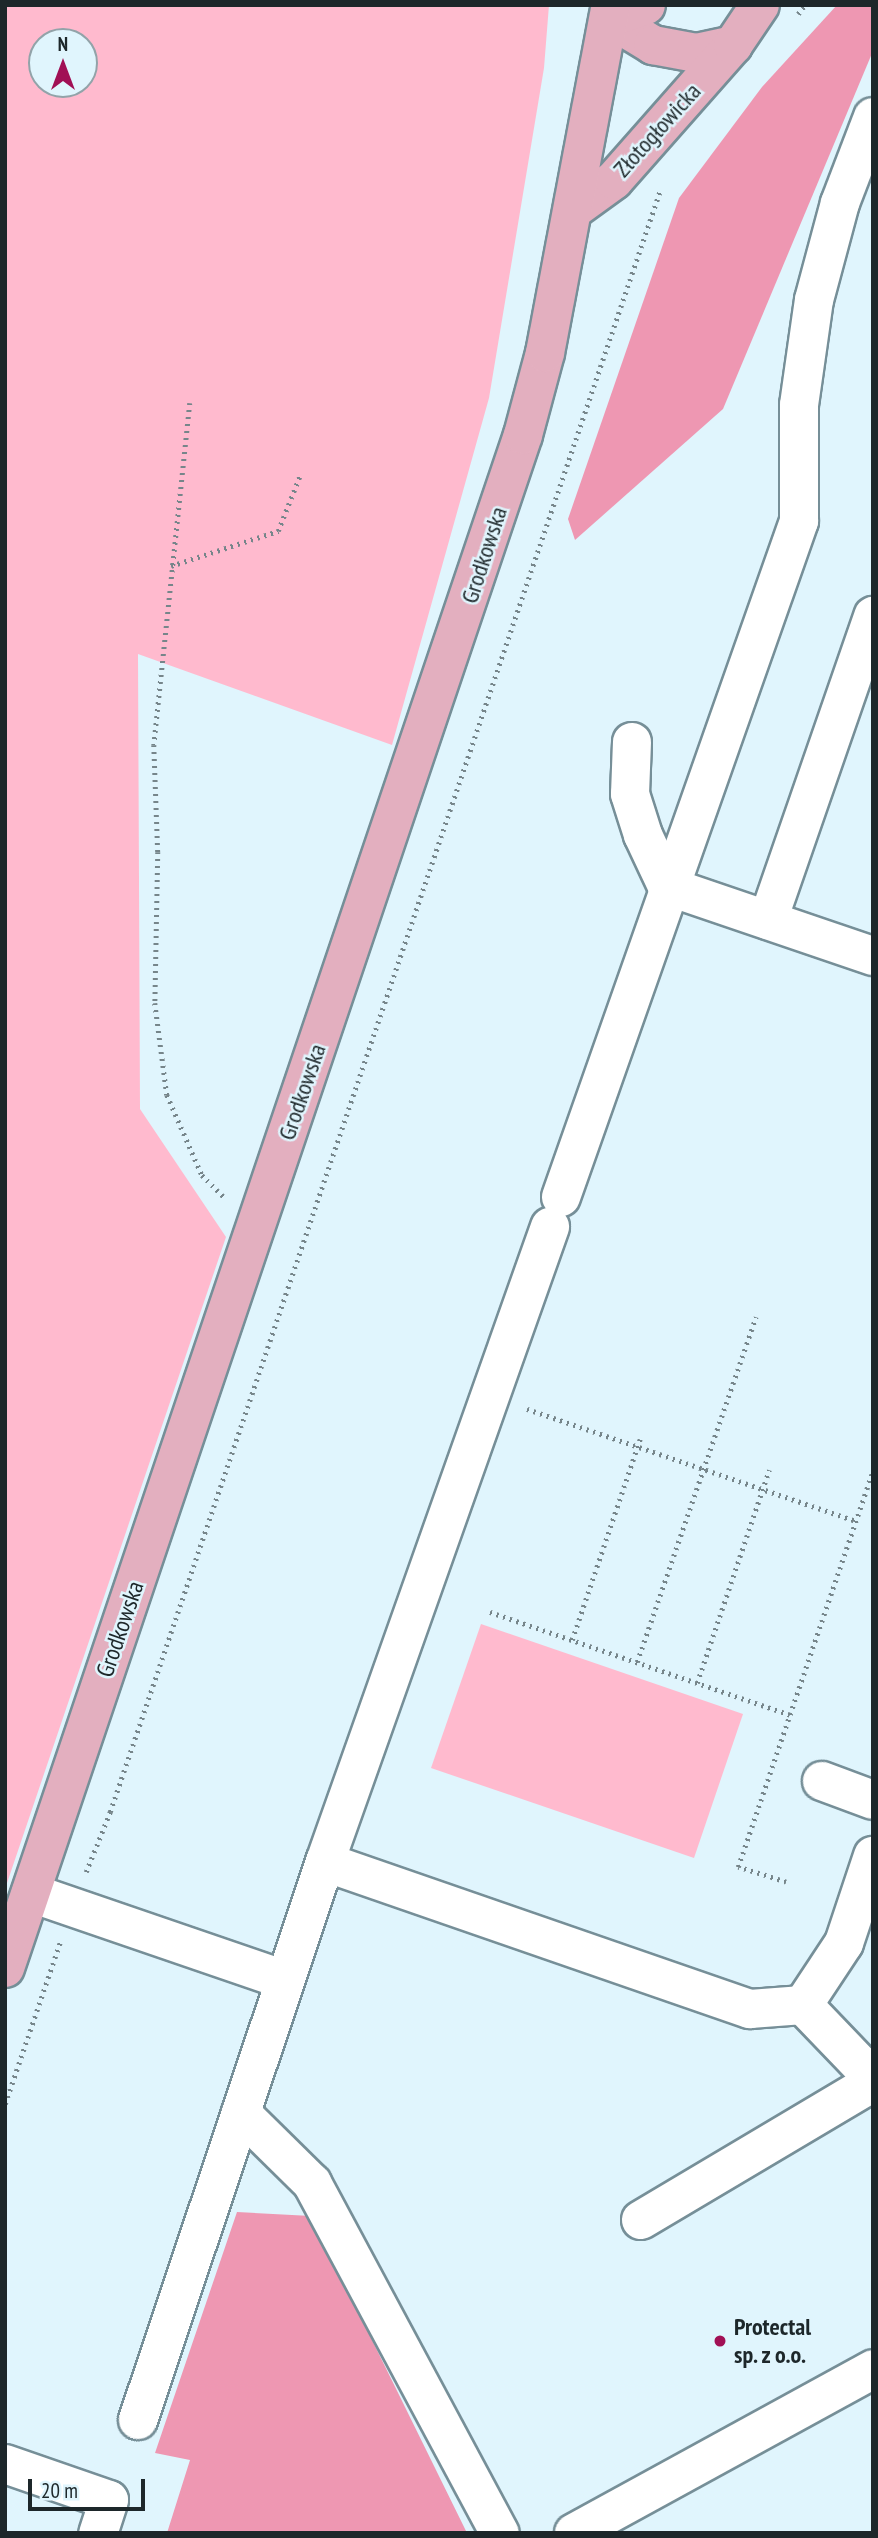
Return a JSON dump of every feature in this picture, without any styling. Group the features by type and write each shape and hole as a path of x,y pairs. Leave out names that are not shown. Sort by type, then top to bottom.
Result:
{"main road":[{"path":"610,12 646,5"},
{"name":"Złotogłowicka","path":"574,209 614,180 733,45 760,5"},
{"name":"Złotogłowicka","path":"610,12 653,46 696,53 733,45"},
{"name":"Grodkowska","path":"5,1968 523,435 574,209 610,12"}],"lane":[{"path":"138,2420 325,1862 555,1212 667,886 799,522 799,405 814,300 840,203 873,117"},
{"path":"768,920 873,616"},
{"path":"632,741 630,794 642,835 667,886 873,956"},
{"path":"821,1782 873,1800"},
{"path":"803,2005 844,1943 873,1856"},
{"path":"325,1862 750,2009 803,2005"},
{"path":"31,1893 285,1980"},
{"path":"641,2220 873,2080 803,2005"},
{"path":"241,2113 312,2183 500,2533"},
{"path":"574,2533 873,2369"},
{"path":"5,2464 109,2500 97,2533"}],"path":[{"path":"5,2104 72,1906 110,1812 664,182"},
{"path":"190,403 154,745 158,852 155,1003 167,1095 202,1175 256,1228"},
{"path":"171,566 278,531 301,473"},
{"path":"637,1662 756,1317"},
{"path":"490,1396 856,1521"},
{"path":"572,1640 640,1439"},
{"path":"697,1683 769,1470"},
{"path":"786,1882 738,1867 873,1471"},
{"path":"491,1612 790,1715"}],"shaded area":[{"path":"5,5 549,5 544,68 489,398 392,745 138,654 140,1109 226,1237 5,1889"},
{"path":"837,5 873,5 873,51 723,409 575,540 568,519 679,198 762,87"},
{"path":"481,1624 743,1714 694,1858 431,1768"},
{"path":"237,2212 311,2216 467,2533 167,2533 190,2460 155,2453"}],"place":[{"name":"Protectal sp. z o.o.","path":"720,2341"}]}
